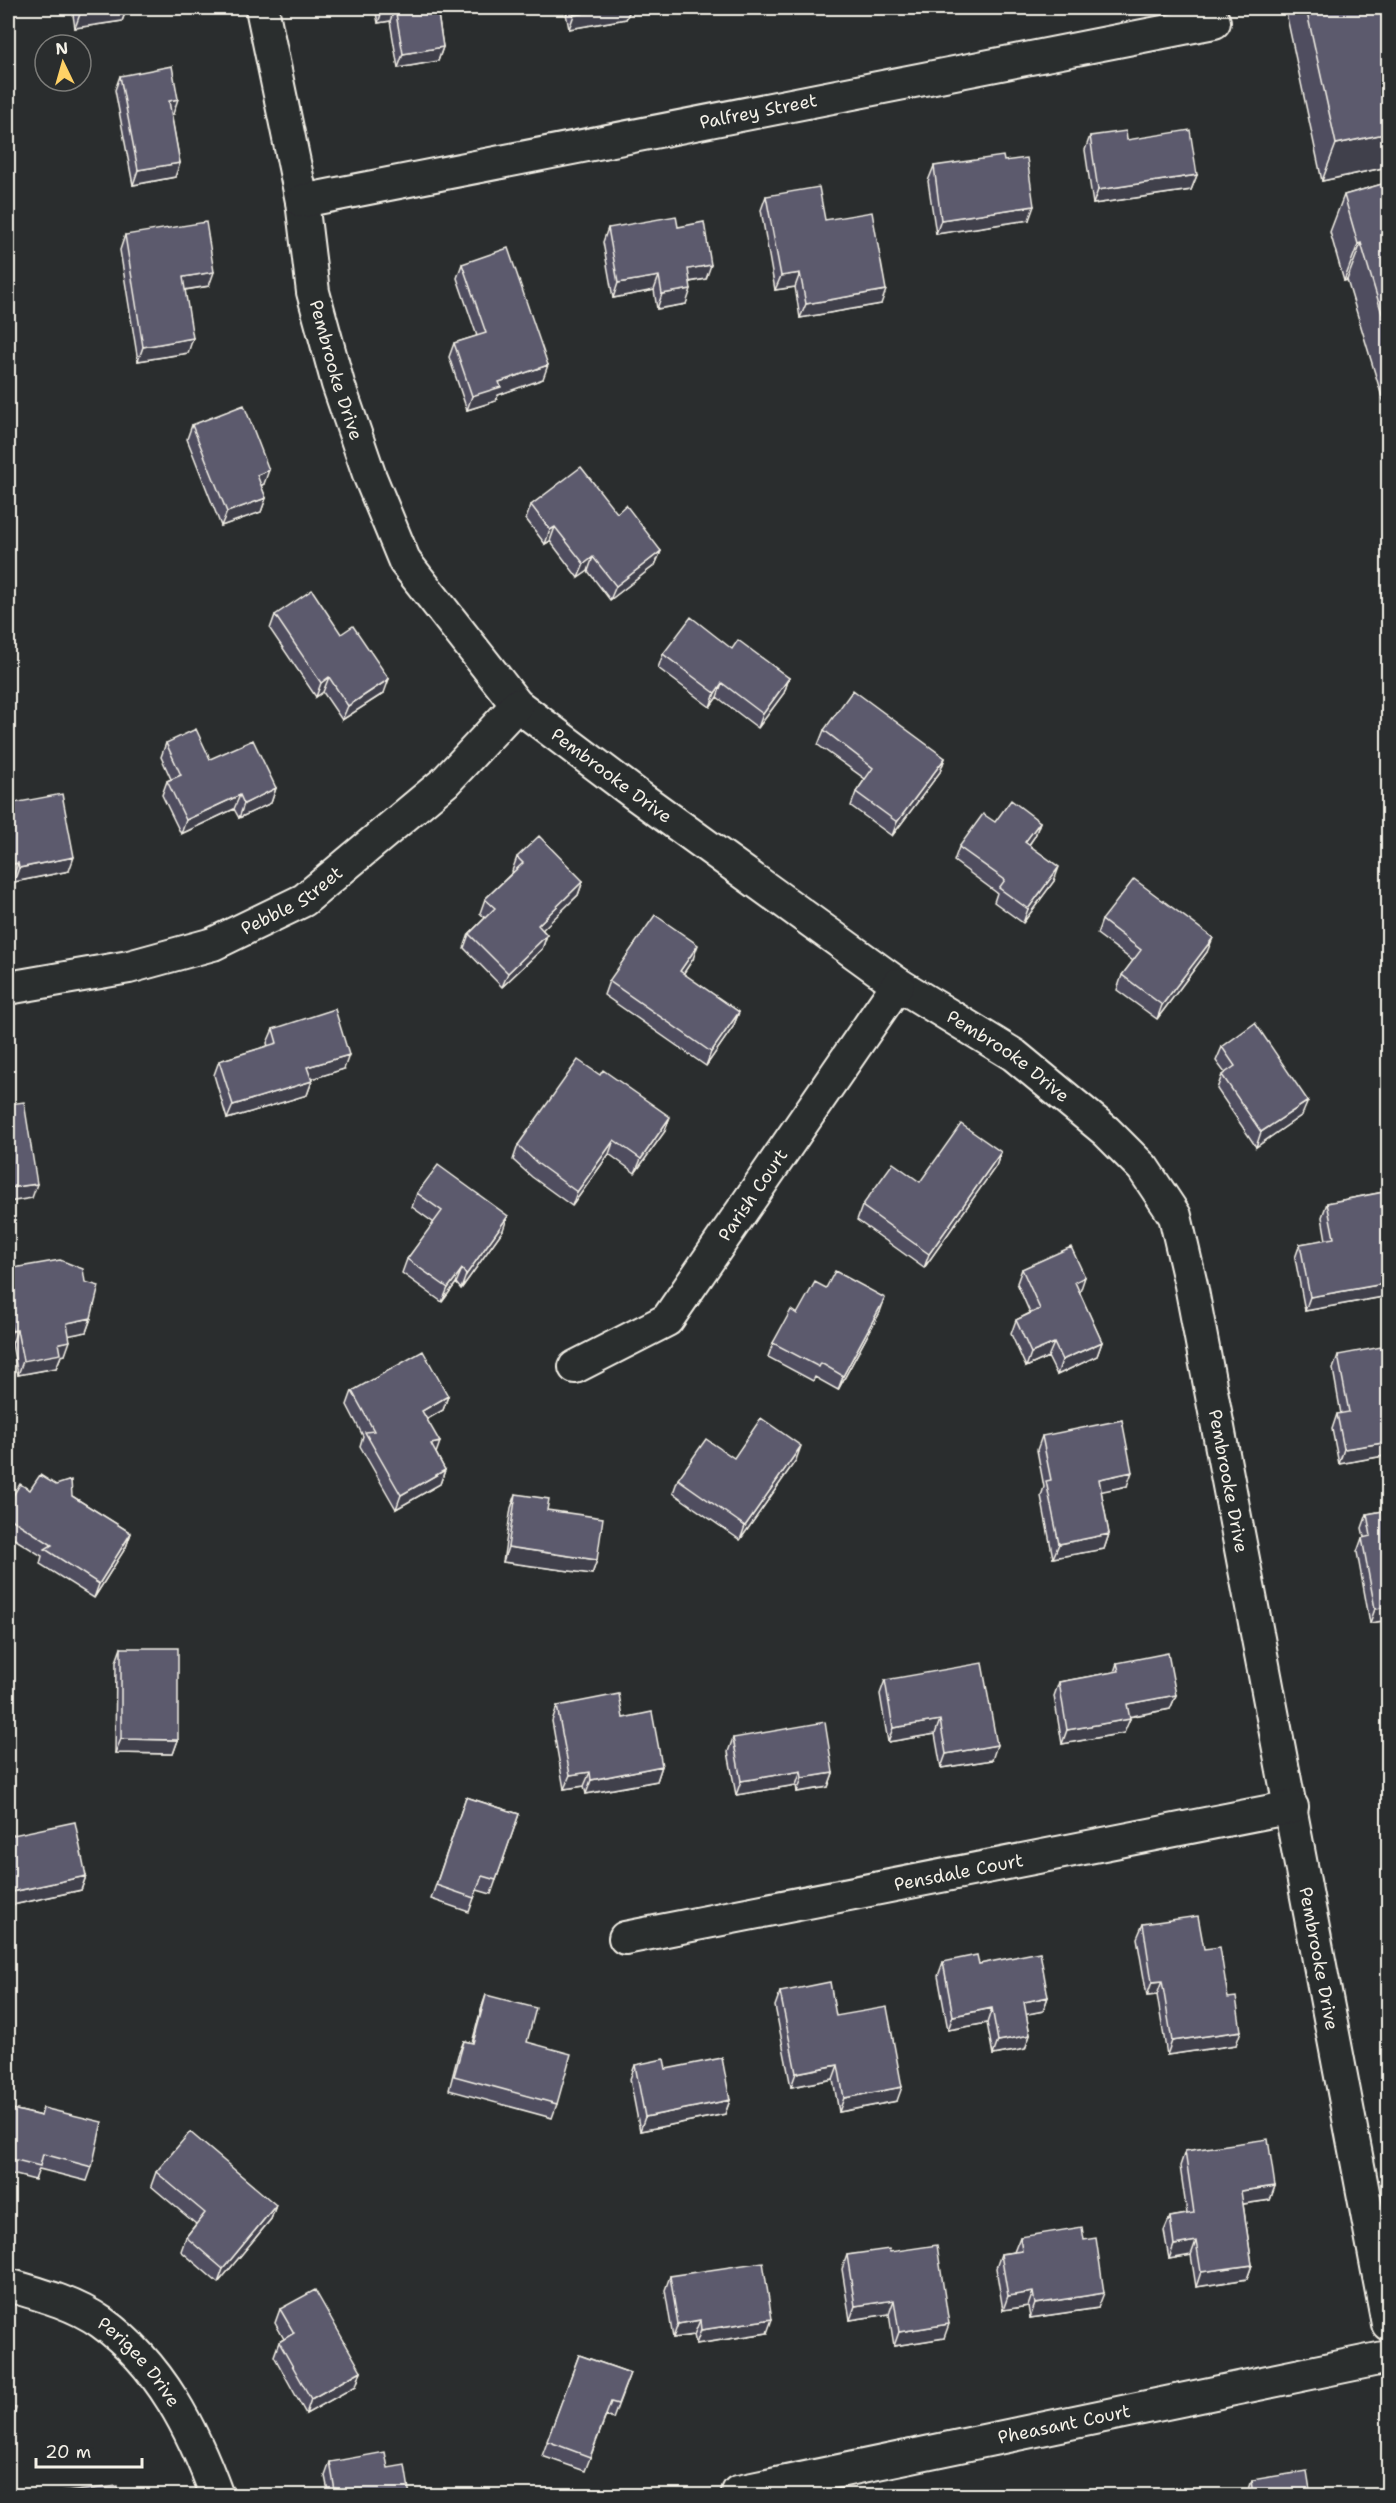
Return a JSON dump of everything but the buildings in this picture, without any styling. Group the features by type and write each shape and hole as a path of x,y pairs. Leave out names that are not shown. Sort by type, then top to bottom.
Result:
{"street":[{"name":"Pembrooke Drive","path":"262,8 302,201 313,292 338,384 370,477 405,562 517,705 898,984 1014,1055 1106,1131 1143,1168 1175,1216 1191,1285 1292,1807 1389,2324"},
{"name":"Palfrey Street","path":"302,201 1215,22"},
{"name":"Pebble Street","path":"8,988 129,967 213,944 304,900 445,782 517,705"},
{"name":"Parish Court","path":"575,1366 667,1320 898,984"},
{"name":"Pensdale Court","path":"625,1938 1292,1807"},
{"name":"Perigee Drive","path":"8,2285 50,2297 100,2322 137,2353 172,2397 206,2464 217,2496"},
{"name":"Pheasant Court","path":"738,2492 1389,2357"}]}
